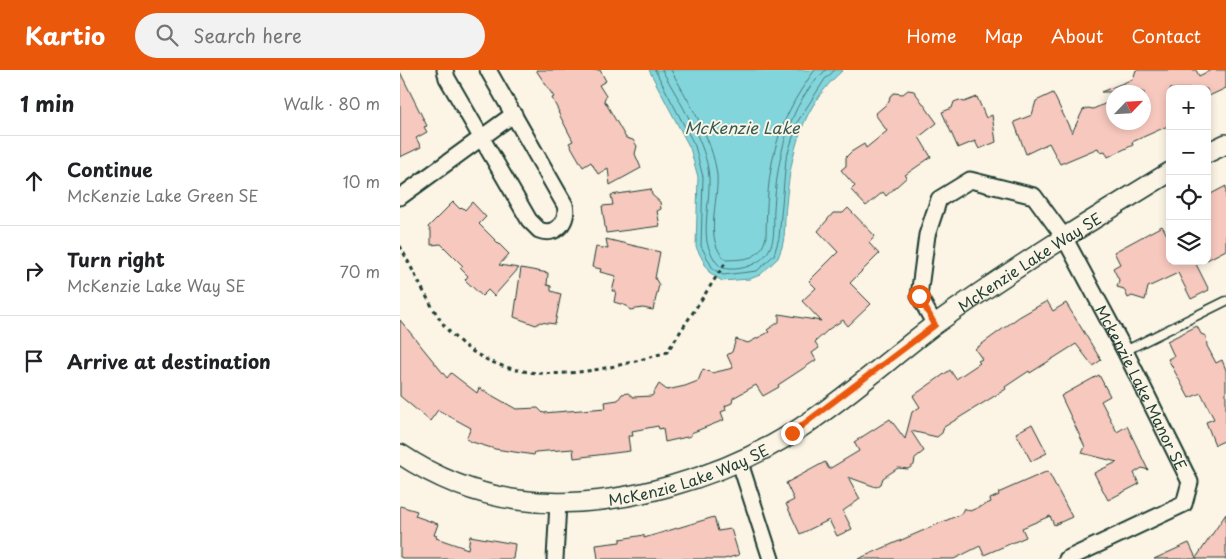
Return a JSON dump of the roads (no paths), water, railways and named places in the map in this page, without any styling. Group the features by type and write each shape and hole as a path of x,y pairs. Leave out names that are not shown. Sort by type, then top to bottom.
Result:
{"street":[{"path":"445,70 481,137 532,224 544,232 552,231 561,226 567,215 563,198 488,70"},
{"path":"400,197 514,114"},
{"path":"1211,151 1226,144"},
{"name":"McKenzie Lake Way SE","path":"400,454 437,476 473,490 516,500 558,503 588,501 634,494 693,478 739,460 810,422 935,325 1064,237 1166,174"},
{"name":"Mckenzie Lake Manor SE","path":"935,325 919,296 927,235 939,199 970,180 1034,196 1064,237 1126,352 1190,482 1184,504 1067,559"},
{"path":"739,460 771,559"},
{"path":"555,559 558,503"}],"lane":[{"path":"1126,352 1226,301"}],"water":[{"name":"McKenzie Lake","path":"649,70 843,70 817,99 801,132 791,167 782,247 778,258 760,275 750,279 722,281 709,272 696,247 698,177 690,148"}]}
